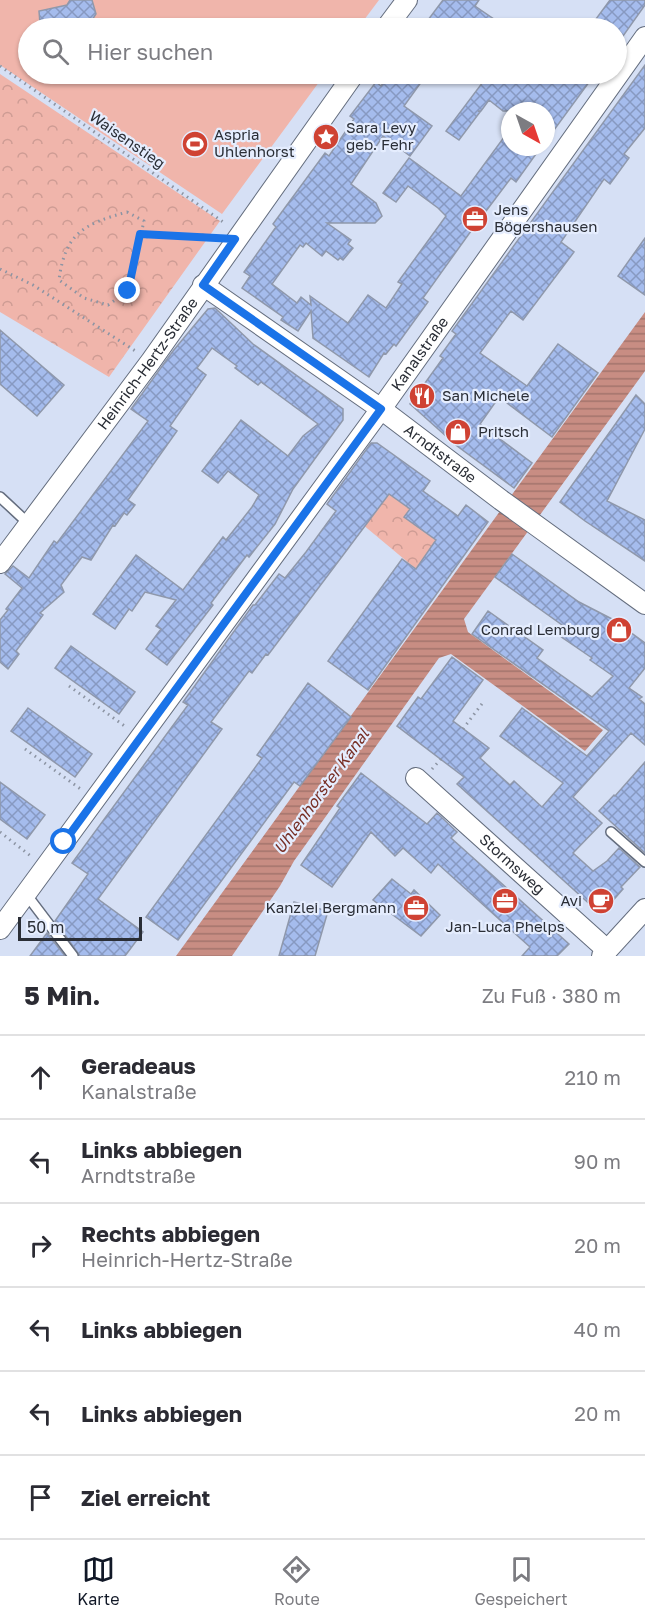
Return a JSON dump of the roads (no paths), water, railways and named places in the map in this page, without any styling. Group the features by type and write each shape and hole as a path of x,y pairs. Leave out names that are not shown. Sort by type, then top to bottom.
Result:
{"street":[{"path":"394,18 407,0"},
{"name":"Kanalstraße","path":"627,61 645,36"},
{"name":"Heinrich-Hertz-Straße","path":"0,563 151,361 237,236 347,84"},
{"name":"Kanalstraße","path":"0,929 381,409 611,84"},
{"name":"Arndtstraße","path":"203,285 381,409 536,526 645,604"},
{"name":"Stormsweg","path":"416,778 605,953"},
{"path":"605,953 645,909"}],"lane":[{"path":"0,497 29,524"},
{"path":"611,832 645,862"},
{"path":"26,894 73,956"}],"water":[{"name":"Uhlenhorster Kanal","path":"645,312 645,371 464,619 468,632 603,730 585,751 451,654 439,658 294,861 280,886 232,956 176,956"}],"place":[{"name":"Sara Levy geb. Fehr","path":"326,137"},
{"name":"Aspria Uhlenhorst","path":"195,144"},
{"name":"Jens Bögershausen","path":"475,219"},
{"name":"San Michele","path":"422,396"},
{"name":"Pritsch","path":"458,432"},
{"name":"Conrad Lemburg","path":"619,630"},
{"name":"Jan-Luca Phelps","path":"505,901"},
{"name":"Avi","path":"601,901"},
{"name":"Kanzlei Bergmann","path":"416,908"}]}
